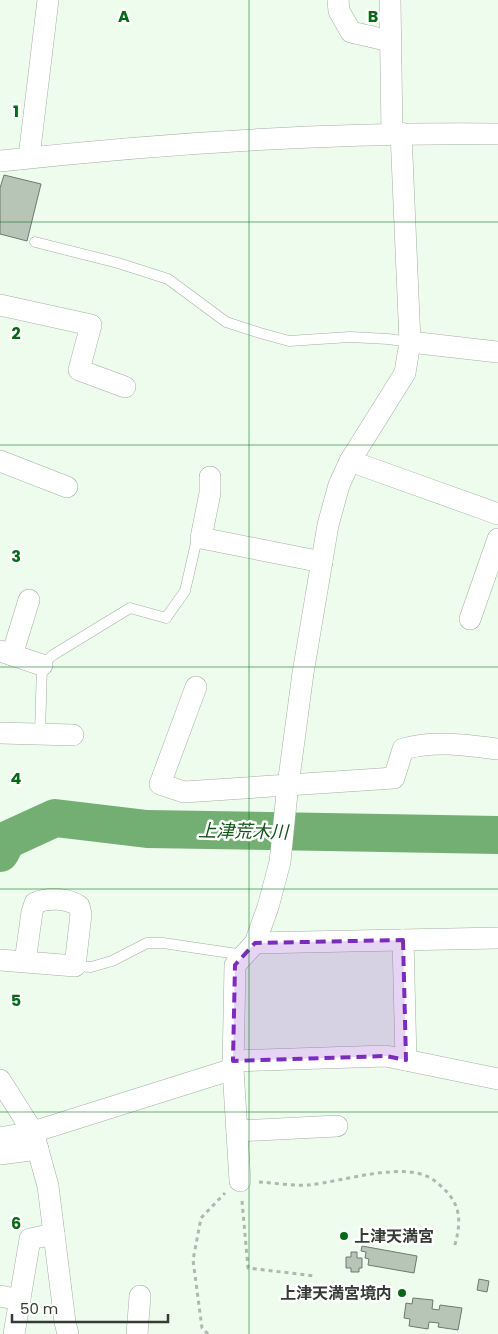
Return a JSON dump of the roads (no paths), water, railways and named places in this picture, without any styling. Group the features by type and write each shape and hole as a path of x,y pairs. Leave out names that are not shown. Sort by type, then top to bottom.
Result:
{"street":[{"path":"29,157 48,0"},
{"path":"338,0 339,11 351,32 390,41"},
{"path":"240,1181 233,1065 235,965 249,949 268,907 280,862 303,673 328,525 339,485 350,461 405,373 410,342 390,41 390,0"},
{"path":"0,160 128,147 397,133 498,134"},
{"path":"0,305 91,325 79,370 125,388"},
{"path":"410,342 498,352"},
{"path":"0,461 67,487"},
{"path":"350,461 498,514"},
{"path":"210,477 210,493 201,538 322,562"},
{"path":"470,619 498,539"},
{"path":"29,600 6,653 42,665"},
{"path":"196,687 160,784 184,792 394,778 403,749 421,744 450,743 498,749"},
{"path":"0,733 73,735"},
{"path":"0,960 25,962 75,966 81,914 79,906 71,901 43,899 35,903 25,962"},
{"path":"249,949 403,940 498,938"},
{"path":"403,940 406,1060"},
{"path":"0,1154 233,1065 386,1056 498,1079"},
{"path":"0,1080 36,1140 48,1186 68,1334"},
{"path":"237,1131 337,1126"},
{"path":"0,1138 36,1140"},
{"path":"14,1334 10,1298 30,1239 54,1234"},
{"path":"137,1334 140,1296"}],"lane":[{"path":"35,242 118,263 168,280 226,322 289,341 350,337 410,342"},
{"path":"40,734 42,665 53,655 130,608 166,618 185,591 196,543 201,538"},
{"path":"75,966 91,967 112,961 147,943 249,949"}],"waterway":[{"name":"上津荒木川","path":"0,853 7,840 55,818 147,829 498,835"}],"place":[{"name":"上津天満宮","path":"344,1236"},
{"name":"上津天満宮境内","path":"402,1293"}]}
